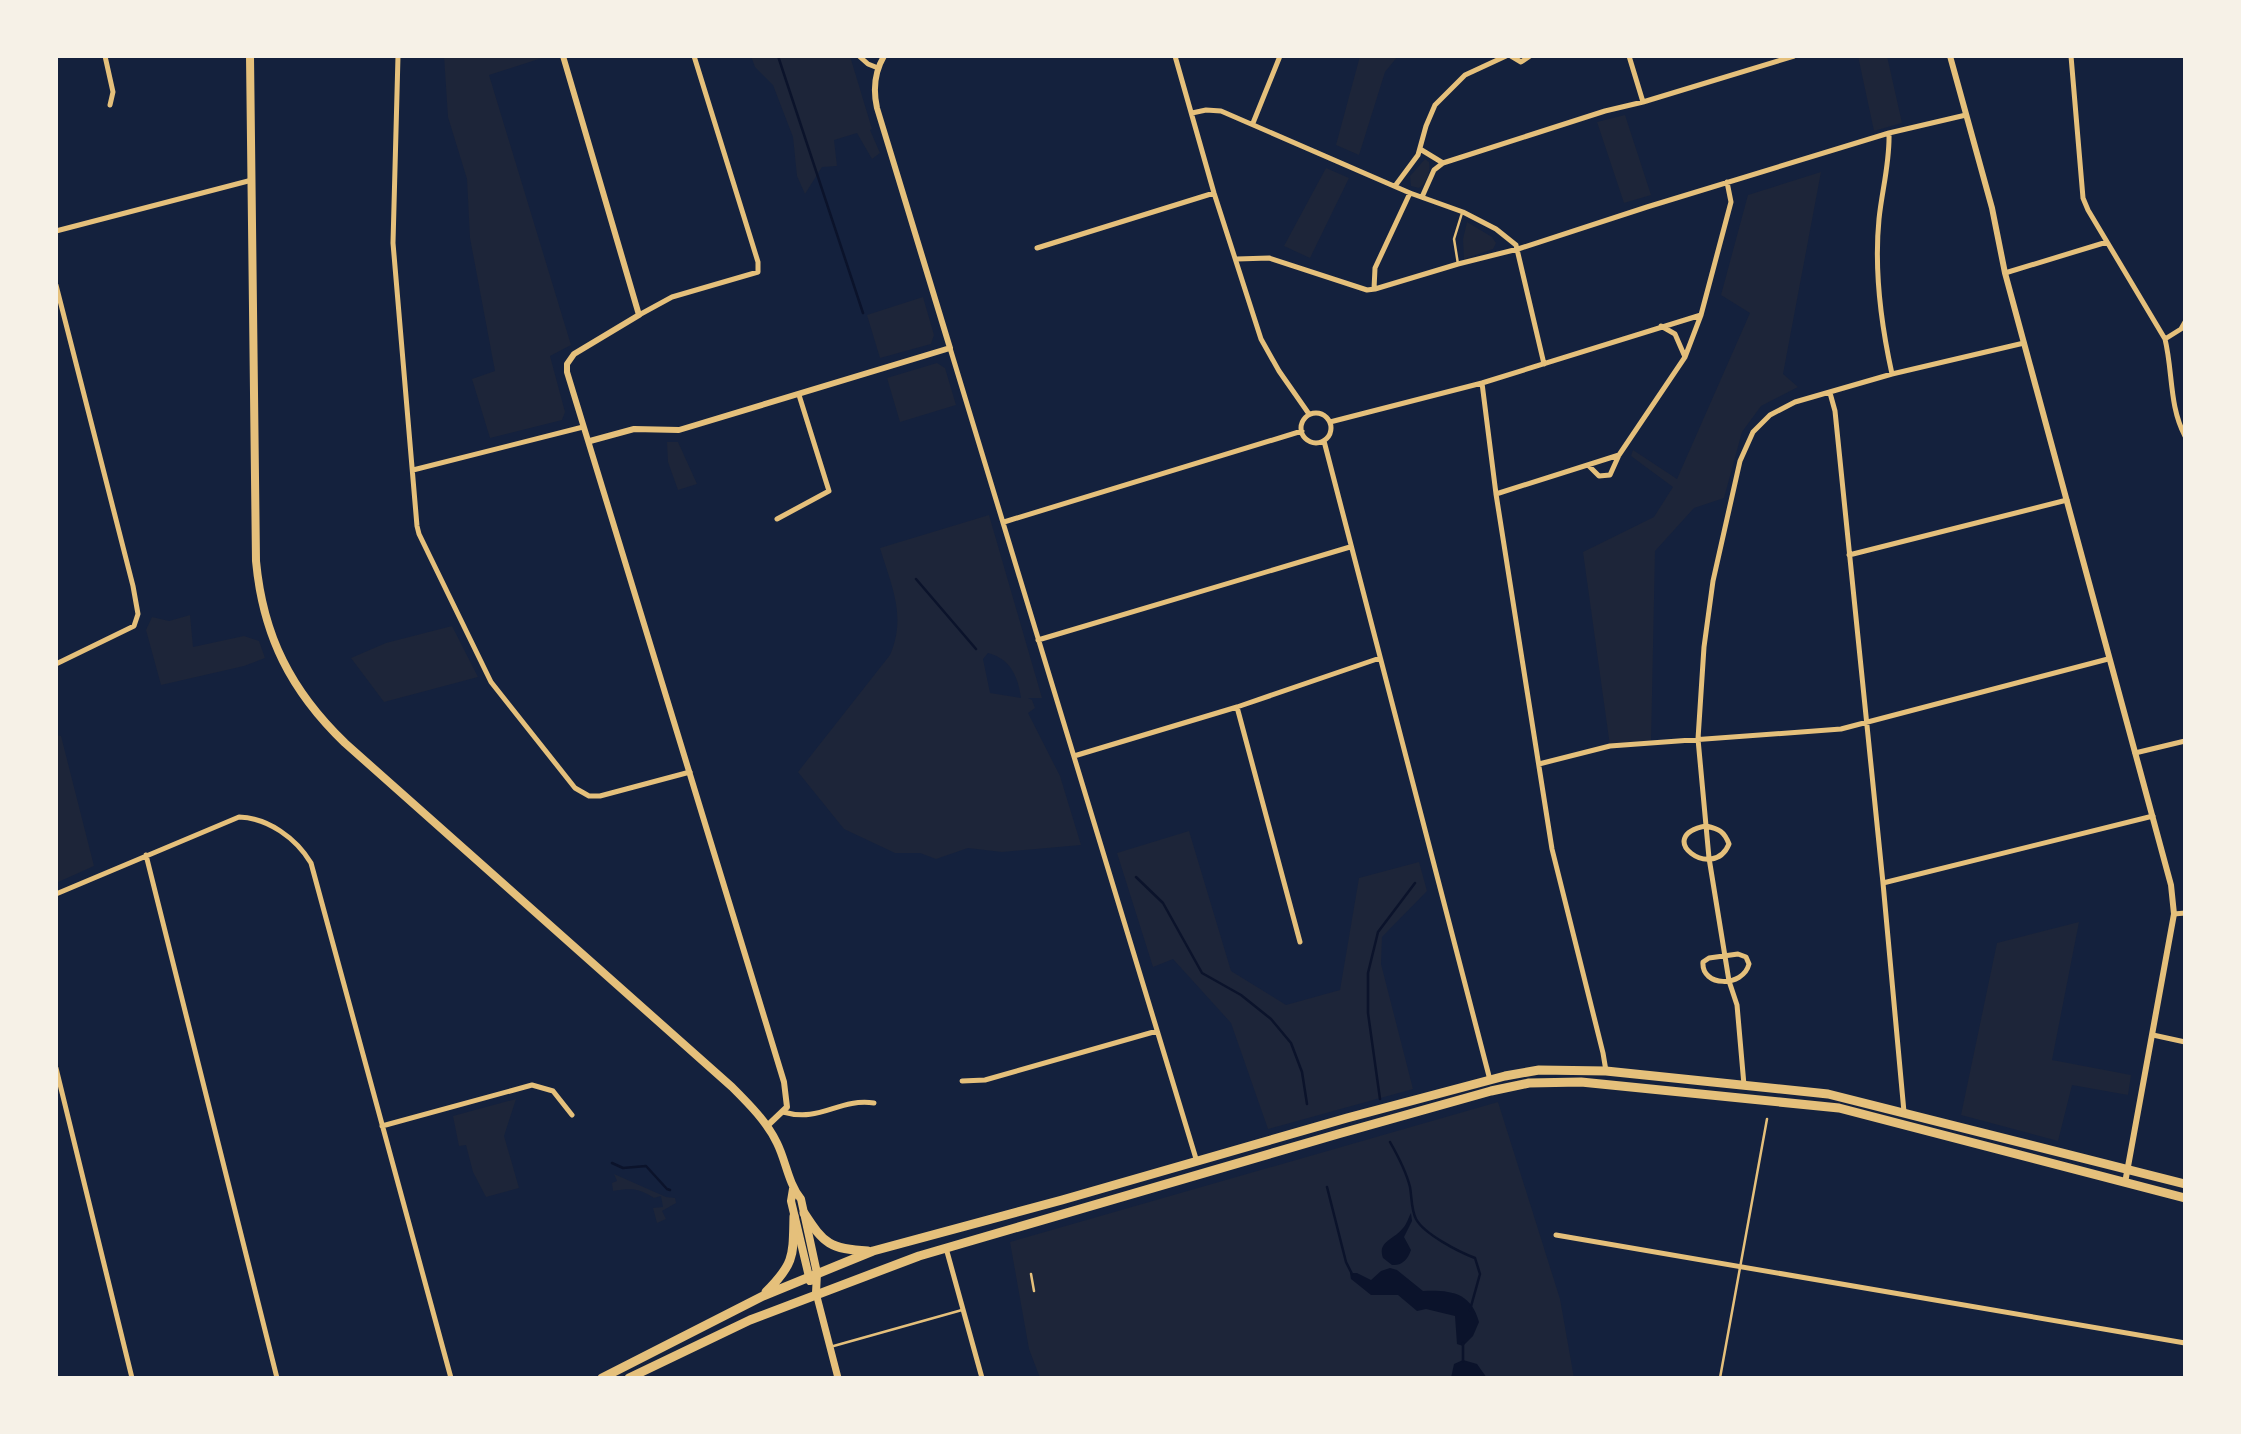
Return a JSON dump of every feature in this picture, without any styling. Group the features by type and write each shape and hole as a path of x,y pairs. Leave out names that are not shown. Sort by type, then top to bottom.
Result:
{"highway":[{"path":"602,1378 762,1296 873,1251 1347,1118 1490,1080 1539,1070 1606,1071 1828,1094 2185,1184"},
{"path":"629,1378 713,1336 816,1293 946,1248 1491,1091 1529,1083 1556,1081 1839,1108 2185,1198"},
{"path":"804,1213 828,1244 845,1250 873,1251"},
{"path":"762,1296 784,1275 790,1265 794,1216"}],"main road":[{"path":"250,56 256,561 265,617 284,664 309,705 345,743 732,1087 767,1126 784,1158 793,1189 801,1199 816,1293 838,1378"},
{"path":"793,1189 790,1202 813,1275"}],"street":[{"path":"105,56 113,92 110,105"},
{"path":"398,56 393,243 418,530 491,682 575,788 589,796 600,796 690,772"},
{"path":"563,56 639,314"},
{"path":"694,56 758,262 758,272 672,297 639,314 574,354 567,364 567,372 784,1082 788,1105 767,1126"},
{"path":"859,56 867,64 878,68"},
{"path":"884,56 878,68 875,87 877,108 1197,1162"},
{"path":"1175,56 1214,193 1261,339 1309,415"},
{"path":"1253,123 1280,56"},
{"path":"1395,186 1420,149 1435,105 1465,75 1508,56 1521,62 1530,56"},
{"path":"1629,56 1643,102"},
{"path":"1422,197 1434,170 1443,163 1605,111 1794,56"},
{"path":"1950,56 1992,208 2005,273 2171,885 2174,914 2125,1183"},
{"path":"2071,56 2083,198 2165,340 2171,363 2172,399 2185,436"},
{"path":"1192,113 1221,111 1253,123 1409,193 1463,212 1496,229 1518,249 1544,364"},
{"path":"1237,259 1269,258 1367,290 1374,289 1518,249 1889,133 1966,115"},
{"path":"1889,133 1878,251 1884,338 1892,374"},
{"path":"1420,149 1443,163"},
{"path":"56,231 252,180"},
{"path":"1589,466 1595,475 1606,477 1613,471 1619,455 1685,357 1701,315 1731,202 1727,182"},
{"path":"1037,248 1214,193"},
{"path":"1374,289 1375,268 1409,193"},
{"path":"2005,273 2107,242"},
{"path":"56,285 138,614 134,626 56,664"},
{"path":"1330,422 1482,383 1701,315"},
{"path":"2165,340 2182,329 2185,322"},
{"path":"1661,326 1675,334 1685,357"},
{"path":"1744,1085 1737,1005 1729,981 1709,858 1698,739 1703,647 1713,581 1740,461 1753,432 1770,415 1795,402 1892,374 2024,343"},
{"path":"590,441 634,429 679,430 950,348"},
{"path":"1482,383 1496,495 1552,849 1606,1071"},
{"path":"1830,393 1835,411 1904,1112"},
{"path":"776,519 828,491 799,395"},
{"path":"1323,414 1330,422 1331,431 1324,440 1310,441 1302,431 1303,422 1309,415 1323,414"},
{"path":"413,470 583,427"},
{"path":"1004,523 1302,431"},
{"path":"1324,440 1490,1080"},
{"path":"1496,495 1619,455"},
{"path":"1849,555 2067,500"},
{"path":"1038,640 1350,547"},
{"path":"1074,756 1237,707 1380,658"},
{"path":"1539,764 1610,746 1841,729 2108,659"},
{"path":"1237,707 1300,942"},
{"path":"2135,753 2185,741"},
{"path":"1883,883 2152,816"},
{"path":"56,894 239,817 253,817 273,825 307,856 451,1378"},
{"path":"1706,825 1719,829 1726,835 1729,844 1726,853 1709,858 1688,854 1684,845 1685,836 1694,828 1706,825"},
{"path":"146,855 277,1378"},
{"path":"2174,914 2185,913"},
{"path":"1725,954 1746,957 1749,964 1747,973 1739,979 1729,981 1716,981 1706,975 1702,970 1703,962 1725,954"},
{"path":"962,1081 985,1080 1157,1031"},
{"path":"2153,1035 2185,1042"},
{"path":"56,1068 132,1378"},
{"path":"382,1126 532,1085 553,1091 572,1115"},
{"path":"783,1112 804,1117 854,1102 874,1103"},
{"path":"1556,1235 2185,1342"},
{"path":"946,1248 982,1378"}],"lane":[{"path":"1458,264 1454,239 1463,212"},
{"path":"1720,1378 1767,1119"},
{"path":"1031,1274 1034,1291"},
{"path":"830,1347 963,1310"}],"shaded area":[{"path":"444,56 548,56 489,75 571,345 550,356 565,412 562,420 490,438 472,379 495,371 470,238 467,179 448,117"},
{"path":"751,56 850,56 872,129 870,130 880,153 872,159 857,133 834,140 837,166 822,167 805,194 797,176 793,137 773,85 755,67"},
{"path":"1360,56 1398,56 1385,72 1359,155 1336,145"},
{"path":"1858,56 1887,56 1902,123 1874,131"},
{"path":"1625,115 1651,195 1624,203 1597,122"},
{"path":"1425,159 1429,162 1426,180 1419,188 1411,186 1410,176"},
{"path":"1326,168 1349,178 1310,258 1284,246"},
{"path":"1821,172 1783,374 1798,387 1761,406 1742,432 1724,498 1694,508 1655,551 1651,743 1610,746 1583,552 1654,517 1673,487 1631,456 1633,450 1677,479 1750,313 1721,295 1748,195"},
{"path":"1467,222 1492,237 1496,243 1493,249 1464,259 1463,239"},
{"path":"923,297 934,335 931,344 880,358 867,315"},
{"path":"937,363 945,368 956,405 900,422 887,378"},
{"path":"667,442 678,442 697,484 678,490 668,462"},
{"path":"989,515 1042,698 1028,698 1032,700 1035,708 1028,713 1060,776 1081,845 1002,852 968,848 936,859 920,853 895,853 844,829 798,772 890,655 897,627 896,601 880,548","holes":["988,653 996,656 1012,670 1021,698 990,693 983,659"]},
{"path":"190,615 193,647 244,636 259,641 265,658 244,666 161,685 146,630 152,617 169,621"},
{"path":"452,626 478,677 384,702 351,658 386,643"},
{"path":"56,735 61,736 94,866 56,883"},
{"path":"1189,831 1231,971 1286,1005 1340,990 1359,878 1419,862 1427,891 1382,937 1381,964 1413,1089 1268,1129 1231,1023 1173,959 1153,967 1117,853"},
{"path":"2079,922 2052,1060 2131,1075 2128,1095 2072,1085 2058,1141 1961,1115 1997,943"},
{"path":"516,1099 504,1136 519,1188 486,1197 473,1172 466,1145 459,1146 453,1116"},
{"path":"1498,1102 1560,1299 1574,1378 1040,1378 1029,1349 1010,1242"},
{"path":"614,1174 666,1197 675,1198 676,1203 662,1211 666,1219 657,1223 653,1208 663,1207 661,1196 654,1198 635,1190 613,1191 612,1183 617,1181"},
{"path":"1411,1213 1412,1221 1404,1237 1411,1250 1404,1261 1392,1265 1383,1258 1382,1248 1404,1226"},
{"path":"1390,1268 1397,1270 1423,1291 1450,1292 1465,1299 1471,1304 1479,1322 1473,1336 1463,1346 1457,1344 1455,1316 1426,1309 1417,1311 1398,1295 1371,1295 1351,1279 1350,1273 1357,1273 1371,1280 1381,1271"},
{"path":"1463,1360 1477,1364 1487,1378 1451,1378 1454,1364"}],"waterway":[{"path":"778,56 863,313"},
{"path":"916,579 976,649"},
{"path":"1136,877 1163,903 1202,973 1241,995 1271,1019 1291,1043 1302,1072 1307,1104"},
{"path":"1380,1099 1368,1013 1368,973 1378,932 1415,883"},
{"path":"1390,1142 1406,1175 1413,1211 1420,1225 1442,1242 1475,1258 1480,1274 1470,1310"},
{"path":"612,1163 623,1168 646,1166 670,1190"},
{"path":"1327,1187 1346,1262 1352,1274"},
{"path":"1463,1343 1463,1361"}]}
